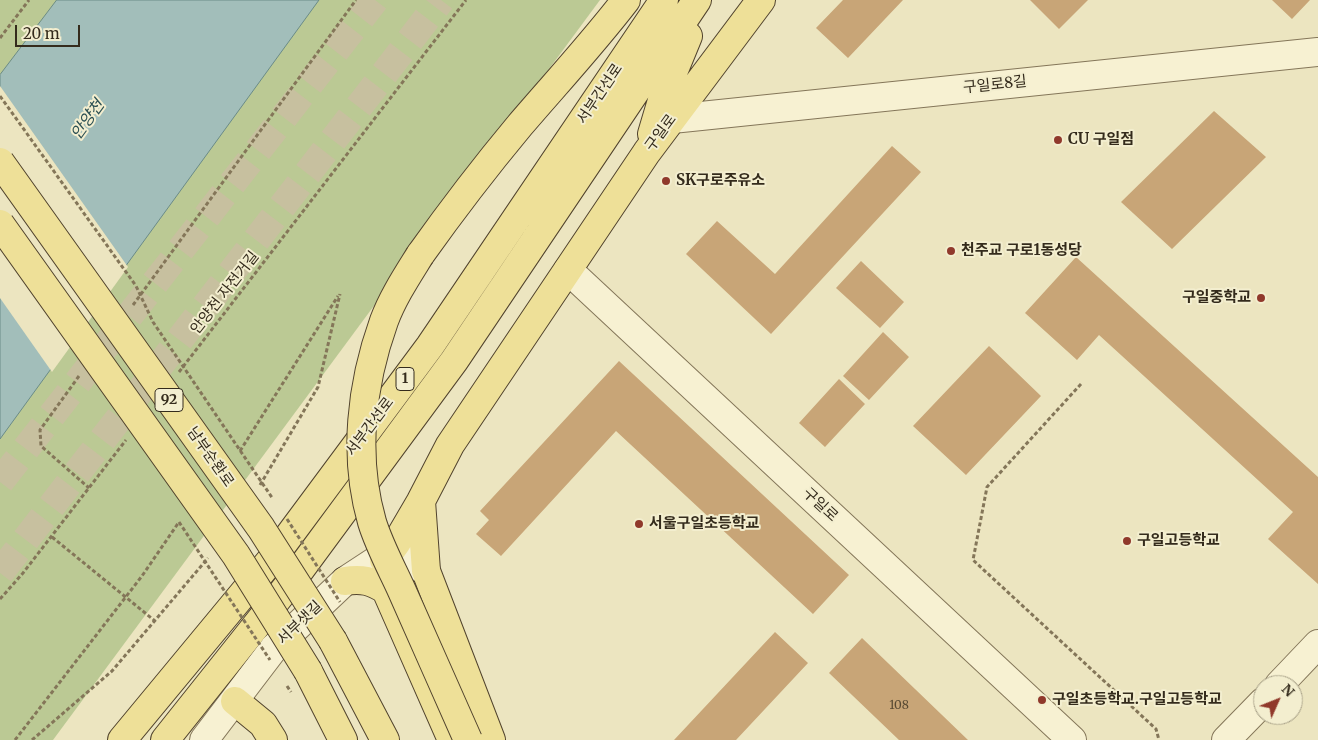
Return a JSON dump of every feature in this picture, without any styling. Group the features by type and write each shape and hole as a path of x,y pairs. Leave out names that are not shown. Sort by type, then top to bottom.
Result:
{"main road":[{"path":"468,740 372,522 362,466 362,418 370,368 384,320 420,254 463,196 520,126 595,40 626,0"},
{"name":"서부간선로","path":"122,740 271,560 430,346 664,0"},
{"name":"서부간선로","path":"165,740 294,578 454,361 697,0"},
{"path":"647,152 663,97 703,0"},
{"name":"구일로","path":"384,560 421,501 450,446 647,152 761,0"},
{"name":"남부순환로","path":"0,162 261,528 333,641 385,740"},
{"name":"92","path":"0,224 236,555 295,682 343,740"},
{"path":"421,501 426,571 491,740"},
{"path":"345,580 360,579 373,582 386,590 452,740"},
{"path":"235,701 263,724 273,740"}],"street":[{"name":"구일로8길","path":"672,119 1318,52"},
{"name":"구일로","path":"568,270 1072,740"},
{"name":"서부샛길","path":"204,740 274,648 345,580 374,562 384,560 408,560 426,571"},
{"path":"1289,675 1318,644"},
{"path":"1226,740 1253,712"}],"path":[{"path":"0,38 29,0"},
{"path":"130,310 356,0"},
{"name":"안양천 자전거길","path":"174,378 466,0"},
{"path":"0,96 136,286 153,322 277,505"},
{"path":"240,451 340,294"},
{"path":"75,382 40,430 41,446 90,488"},
{"path":"1081,384 987,488 973,560 1156,729 1159,740"},
{"path":"0,599 52,537 132,432"},
{"path":"282,513 345,611"},
{"path":"15,740 142,576 179,522 275,668"},
{"path":"52,537 155,621"}],"green space":[{"path":"0,0 600,0 53,740 0,740"}],"water":[{"name":"안양천","path":"57,0 319,0 0,439 0,75"}],"pier":[{"path":"0,86 128,267 52,372 0,298"}],"building":[{"path":"843,0 903,0 848,58 816,28"},
{"path":"1030,0 1088,0 1059,29"},
{"path":"1272,0 1310,0 1292,19"},
{"path":"1214,111 1266,157 1172,249 1121,202"},
{"path":"892,146 921,172 771,334 686,254 717,221 775,274"},
{"path":"1076,257 1318,477 1318,584 1268,539 1293,512 1099,335 1077,360 1025,313"},
{"path":"861,261 904,302 880,328 836,288"},
{"path":"883,332 909,357 869,400 843,376"},
{"path":"989,346 1041,396 966,475 913,426"},
{"path":"619,361 849,575 813,614 616,431 501,556 476,534 489,520 480,511"},
{"path":"839,379 865,404 825,447 799,423"},
{"path":"775,632 808,663 736,740 674,740"},
{"path":"862,638 968,740 899,740 829,673"}],"tunnel":[{"path":"0,482 375,0"},
{"path":"0,573 441,0"}],"place":[{"name":"CU 구일점","path":"1058,140"},
{"name":"SK구로주유소","path":"666,181"},
{"name":"천주교 구로1동성당","path":"951,251"},
{"name":"구일중학교","path":"1261,298"},
{"name":"서울구일초등학교","path":"639,524"},
{"name":"구일고등학교","path":"1127,541"},
{"name":"구일초등학교.구일고등학교","path":"1042,700"}]}
